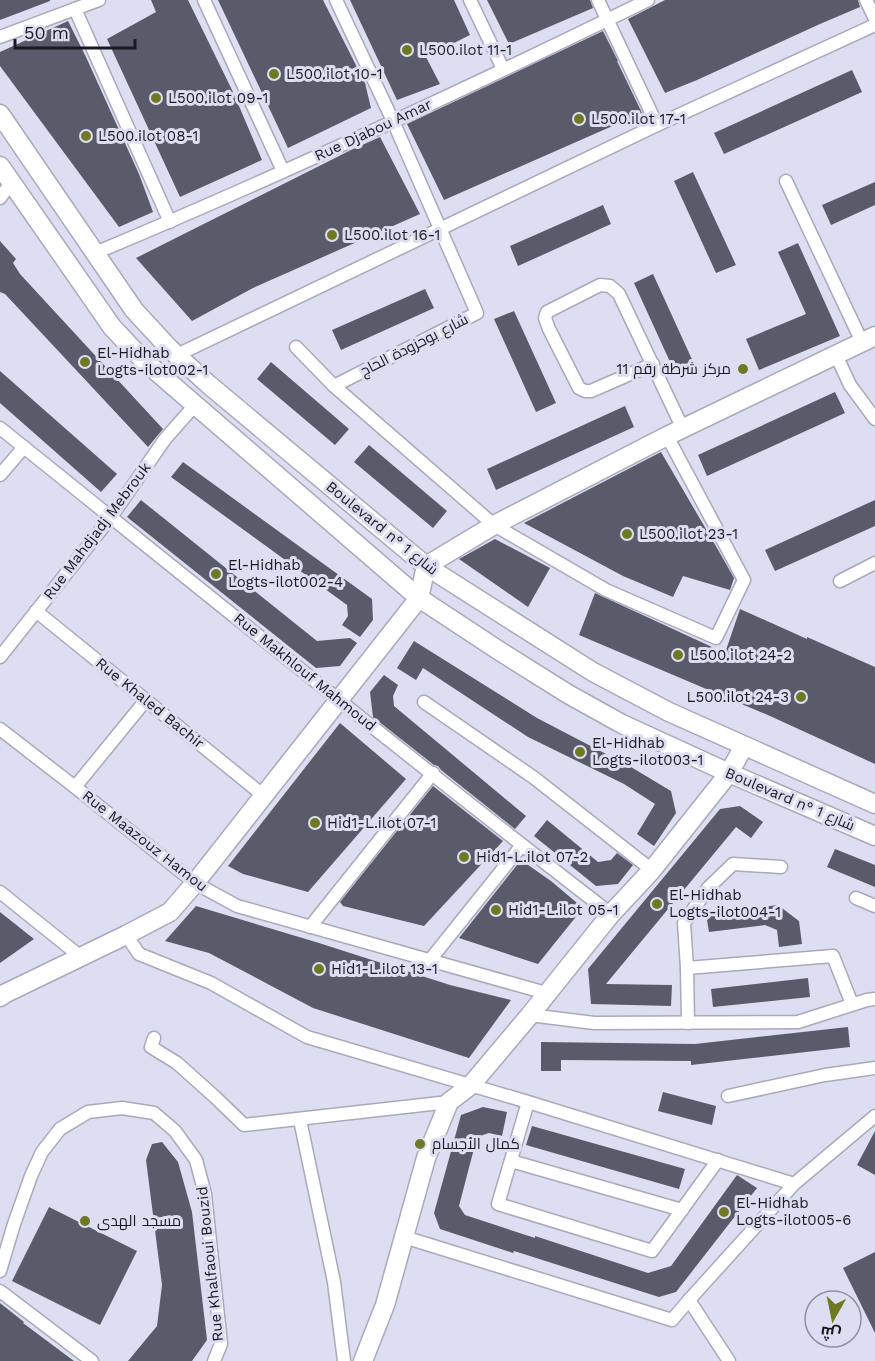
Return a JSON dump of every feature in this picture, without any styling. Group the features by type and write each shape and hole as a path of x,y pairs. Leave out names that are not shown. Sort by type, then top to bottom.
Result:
{"main road":[{"name":"Boulevard n° شارع 1","path":"0,114 134,310 208,384 426,566 593,672 669,712 875,804"},
{"name":"Boulevard n° شارع 1","path":"0,166 111,327 142,359 419,598 568,694 622,724 875,836"},
{"path":"0,997 170,912 419,598 426,566 494,525 868,339"},
{"path":"368,1357 426,1158 449,1102 471,1085 611,914 652,870 729,773 744,746"}],"street":[{"path":"0,37 99,0"},
{"path":"204,0 283,171"},
{"name":"شارع بوحزودة الحاج","path":"334,386 477,313 393,121 336,0"},
{"path":"470,0 503,69"},
{"path":"598,0 657,125"},
{"name":"Rue Djabou Amar","path":"95,253 170,222 393,121 648,0"},
{"path":"866,0 875,19"},
{"path":"75,9 170,222"},
{"path":"177,355 657,125 875,25"},
{"path":"786,181 868,339"},
{"path":"0,198 11,183"},
{"path":"296,347 334,386 494,525 606,590 716,638 744,580 675,433 653,364 619,294 610,286 600,285 547,312 545,318 549,328 579,388 585,391 591,391 653,364"},
{"path":"836,355 850,386 875,419"},
{"name":"Rue Mahdjadj Mebrouk","path":"0,657 111,517 165,438 195,405"},
{"name":"Rue Makhlouf Mahmoud","path":"0,428 339,700 611,914"},
{"path":"0,475 24,447"},
{"path":"840,580 875,563"},
{"name":"Rue Khaled Bachir","path":"36,611 264,796"},
{"path":"75,787 146,700"},
{"path":"424,702 533,777 652,870"},
{"name":"Rue Maazouz Hamou","path":"0,729 195,883 237,906 546,993"},
{"path":"310,927 433,773"},
{"path":"430,960 522,845"},
{"path":"688,1023 684,923 708,888 733,864 781,867"},
{"path":"0,892 81,957"},
{"path":"856,898 875,906"},
{"path":"126,935 140,954 211,983 307,1037 794,1184"},
{"path":"687,968 833,956 852,1004"},
{"path":"530,1015 594,1023 798,1022 875,999"},
{"path":"154,1038 152,1047 177,1063 244,1125 449,1102"},
{"path":"728,1095 825,1075 875,1068"},
{"path":"528,1102 498,1204 652,1251 718,1160"},
{"name":"Rue Khalfaoui Bouzid","path":"0,1270 31,1176 42,1152 60,1129 88,1112 122,1108 154,1113 175,1131 196,1160 205,1194 221,1344 214,1361"},
{"path":"404,1237 672,1320 794,1184 875,1116"},
{"path":"300,1120 334,1282 344,1361"},
{"path":"511,1161 682,1210"},
{"path":"0,1291 92,1361"},
{"path":"689,1300 729,1361"}],"building":[{"path":"0,0 50,0 50,1 0,20"},
{"name":"L500.ilot 09-1","path":"151,0 188,0 233,92 262,160 180,197 107,39 156,12"},
{"name":"L500.ilot 10-1","path":"218,0 323,0 365,83 371,108 288,148"},
{"name":"L500.ilot 11-1","path":"350,0 454,0 470,35 426,57 440,84 397,100"},
{"path":"487,0 590,0 593,8 509,44"},
{"path":"665,0 858,0 860,7 665,93 628,19"},
{"name":"L500.ilot 08-1","path":"68,21 139,174 153,212 119,227 0,66 0,52"},
{"name":"L500.ilot 17-1","path":"603,31 642,113 444,200 407,124"},
{"path":"852,70 862,92 724,154 714,133"},
{"name":"L500.ilot 16-1","path":"380,137 420,214 253,288 192,321 136,258 351,150"},
{"path":"693,172 736,265 716,273 674,181"},
{"path":"875,182 875,205 831,225 822,205"},
{"path":"603,205 611,224 518,266 510,246"},
{"name":"El-Hidhab Logts-ilot002-1","path":"0,241 16,259 13,263 20,274 163,429 148,447 5,294 0,292"},
{"path":"798,243 840,336 759,370 746,339 806,314 778,252"},
{"path":"653,274 695,366 676,375 634,283"},
{"path":"425,289 434,308 341,350 332,330"},
{"path":"514,311 556,403 536,412 494,319"},
{"path":"271,362 349,429 335,445 257,379"},
{"path":"0,371 117,474 101,492 0,403"},
{"path":"835,392 845,413 707,476 698,455"},
{"path":"625,406 634,427 496,490 487,469"},
{"path":"369,445 447,511 433,528 354,462"},
{"name":"L500.ilot 23-1","path":"661,452 734,578 730,590 683,576 673,597 623,576 524,523"},
{"path":"183,462 372,599 373,620 360,637 342,625 348,616 347,605 171,477"},
{"name":"El-Hidhab Logts-ilot002-4","path":"141,500 317,641 350,638 357,643 340,666 316,668 127,517"},
{"path":"875,500 875,526 775,571 765,550"},
{"path":"495,539 550,568 528,607 459,559"},
{"path":"595,593 725,653 740,609 875,667 875,764 770,716 579,635"},
{"name":"El-Hidhab Logts-ilot003-1","path":"414,641 537,718 631,767 671,791 676,813 654,846 637,834 655,804 624,784 528,737 423,668 416,680 397,668"},
{"path":"384,675 398,685 393,696 394,706 526,816 515,829 373,717 370,692"},
{"name":"Hid1-L.ilot 07-1","path":"340,723 406,779 308,892 243,874 228,866"},
{"name":"Hid1-L.ilot 07-2","path":"433,786 503,841 424,926 343,906 340,902"},
{"name":"El-Hidhab Logts-ilot004-1","path":"740,806 763,822 751,838 736,827 606,984 672,985 671,1006 591,1004 588,969 720,809"},
{"path":"547,820 598,862 611,860 617,853 633,865 618,884 596,886 534,836"},
{"path":"835,849 875,865 875,887 827,867"},
{"name":"Hid1-L.ilot 05-1","path":"521,860 583,908 538,964 459,938"},
{"path":"778,905 799,921 802,944 779,947 777,930 765,925 709,932 706,914"},
{"name":"Hid1-L.ilot 13-1","path":"196,906 450,985 511,1000 469,1058 313,1008 209,953 165,941"},
{"path":"0,912 34,939 0,963"},
{"path":"808,978 810,997 713,1007 711,989"},
{"path":"848,1027 850,1047 691,1065 691,1061 561,1060 561,1071 541,1071 541,1042 695,1044"},
{"path":"663,1092 716,1106 712,1125 658,1111"},
{"path":"483,1107 507,1112 502,1136 489,1133 477,1137 459,1206 465,1215 648,1273 671,1266 737,1175 757,1188 676,1292 659,1297 440,1229 434,1213 461,1115"},
{"path":"532,1126 685,1169 679,1189 526,1145"},
{"path":"875,1131 875,1175 857,1165"},
{"path":"162,1142 178,1162 192,1212 207,1340 192,1361 128,1361 157,1326 162,1285 146,1160 152,1144"},
{"path":"49,1207 137,1251 100,1325 12,1281"},
{"path":"875,1252 875,1333 863,1309 863,1289 853,1289 843,1268"},
{"path":"0,1303 23,1323 74,1361 0,1361"}],"place":[{"name":"L500.ilot 11-1","path":"407,50"},
{"name":"L500.ilot 10-1","path":"274,74"},
{"name":"L500.ilot 09-1","path":"156,98"},
{"name":"L500.ilot 17-1","path":"579,119"},
{"name":"L500.ilot 08-1","path":"86,136"},
{"name":"L500.ilot 16-1","path":"332,235"},
{"name":"El-Hidhab Logts-ilot002-1","path":"85,362"},
{"name":"مركز شرطة رقم 11","path":"743,369"},
{"name":"L500.ilot 23-1","path":"627,534"},
{"name":"El-Hidhab Logts-ilot002-4","path":"216,574"},
{"name":"L500.ilot 24-2","path":"678,655"},
{"name":"L500.ilot 24-3","path":"801,697"},
{"name":"El-Hidhab Logts-ilot003-1","path":"580,752"},
{"name":"Hid1-L.ilot 07-1","path":"315,823"},
{"name":"Hid1-L.ilot 07-2","path":"464,857"},
{"name":"El-Hidhab Logts-ilot004-1","path":"657,904"},
{"name":"Hid1-L.ilot 05-1","path":"496,910"},
{"name":"Hid1-L.ilot 13-1","path":"319,969"},
{"name":"كمال الأجسام","path":"420,1144"},
{"name":"El-Hidhab Logts-ilot005-6","path":"724,1212"},
{"name":"مسجد الهدى","path":"85,1221"}]}
